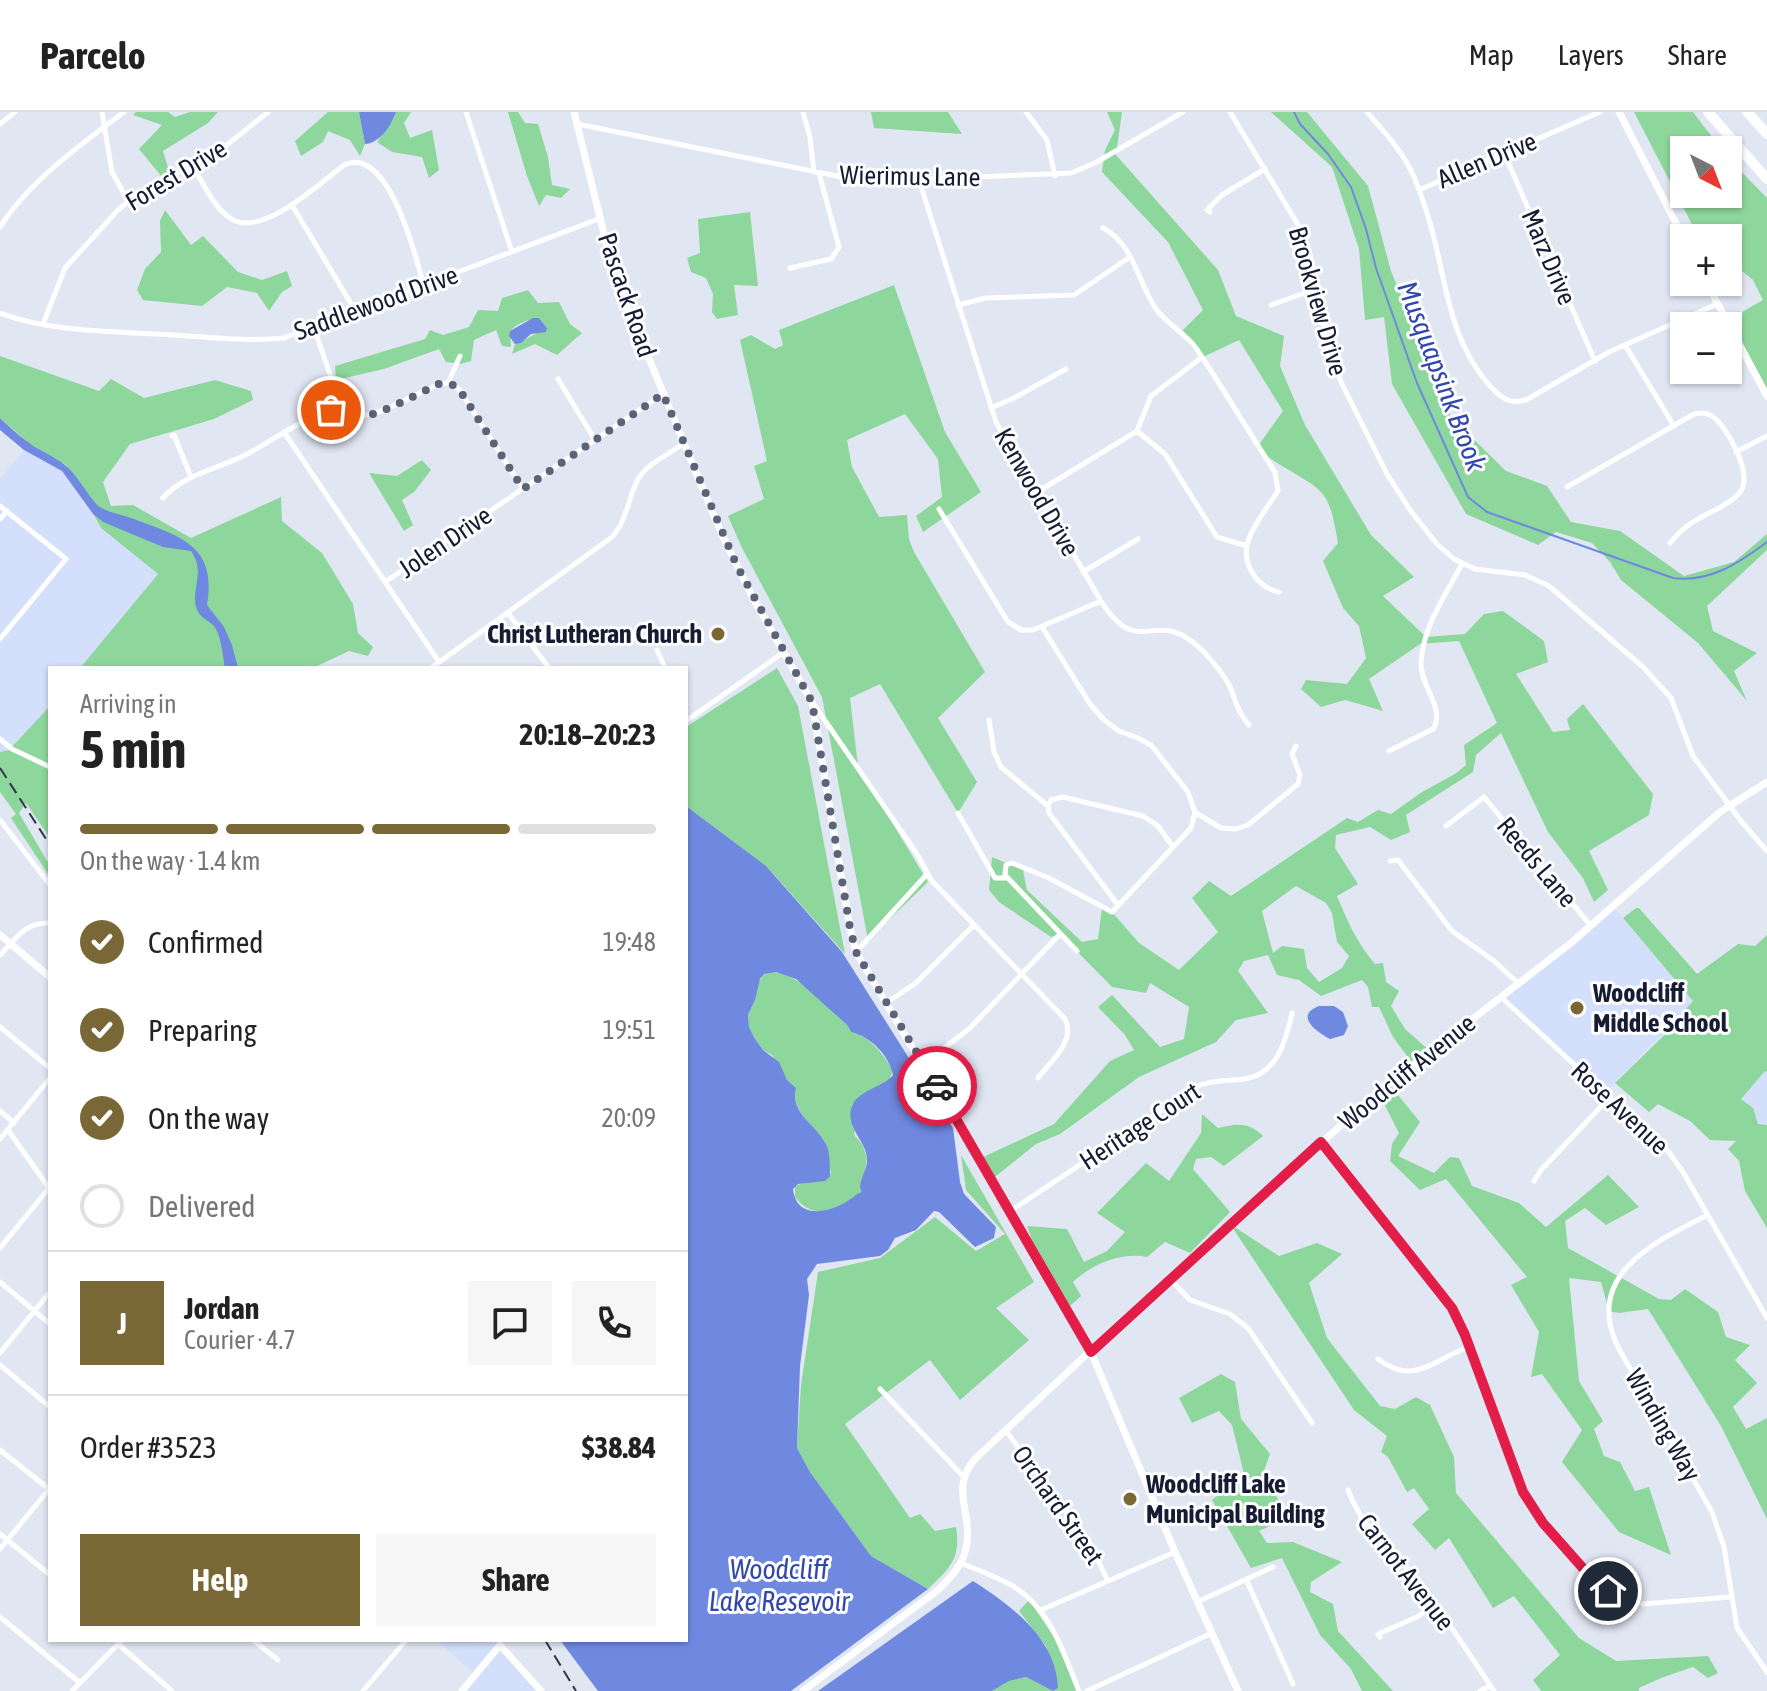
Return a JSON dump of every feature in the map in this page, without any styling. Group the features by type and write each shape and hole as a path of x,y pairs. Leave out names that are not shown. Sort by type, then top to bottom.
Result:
{"highway":[{"path":"1708,112 1767,179"},
{"path":"1747,112 1767,134"}],"street":[{"path":"0,124 15,112"},
{"path":"102,112 112,172 128,201"},
{"path":"0,227 22,197 124,112"},
{"name":"Forest Drive","path":"43,324 65,268 128,201 152,185 218,152 268,112"},
{"path":"466,112 512,252"},
{"name":"Pascack Road","path":"574,112 615,274 683,444 737,566 812,702 856,952 1091,1352 1175,1552 1238,1691"},
{"path":"790,268 831,259 839,247 816,172 803,112"},
{"path":"1026,112 1047,140 1055,176"},
{"name":"Wierimus Lane","path":"577,124 816,172 865,180 919,180 1055,176 1087,168 1183,112"},
{"name":"Brookview Drive","path":"1230,112 1306,242 1324,329 1338,374 1378,457 1398,493 1425,530 1447,554 1462,564"},
{"path":"1367,112 1403,155 1419,190 1459,338 1472,363 1499,396 1514,402 1526,400 1625,345 1717,304"},
{"name":"Allen Drive","path":"1419,190 1600,112"},
{"path":"1619,112 1676,224"},
{"name":"Marz Drive","path":"1504,153 1595,361"},
{"path":"193,167 224,213 234,221 255,223 292,205 344,165 360,162 370,167 397,203 424,286"},
{"path":"1210,212 1207,210 1222,195 1265,169"},
{"name":"Kenwood Drive","path":"919,180 1002,435 1083,572 1116,623 1128,630 1167,631 1191,641 1226,681 1239,712 1249,725"},
{"path":"292,205 356,312"},
{"name":"Saddlewood Drive","path":"0,313 43,324 106,331 246,339 284,338 601,218"},
{"path":"1103,228 1112,233 1140,272 1155,308 1194,345 1275,472 1278,491 1247,546 1253,575 1271,590 1279,592"},
{"path":"958,305 986,298 1074,295 1130,257"},
{"path":"1271,305 1316,289"},
{"path":"1713,296 1767,396"},
{"path":"314,328 342,409"},
{"path":"1625,345 1674,426"},
{"path":"448,383 460,356"},
{"path":"1036,493 1137,431 1151,396 1201,358"},
{"path":"991,408 1066,369"},
{"path":"558,379 595,440"},
{"path":"163,498 173,486 235,460 331,410 370,415 439,384 448,383 459,389 523,489"},
{"name":"Jolen Drive","path":"385,582 663,394"},
{"path":"1567,487 1694,414 1707,414 1716,420 1736,452 1746,476 1740,493 1690,524 1670,543"},
{"path":"1137,431 1165,454 1217,537 1247,546"},
{"path":"284,432 439,662"},
{"path":"172,436 191,477"},
{"path":"1736,452 1767,436"},
{"path":"434,666 614,535 622,524 635,486 643,473 683,444"},
{"path":"0,506 66,559 0,639"},
{"path":"939,509 1008,622 1021,630 1042,627 1101,601"},
{"path":"0,519 7,511"},
{"path":"1083,572 1138,539"},
{"path":"1389,751 1437,724 1435,706 1421,673 1423,645 1429,625 1462,564 1475,569 1525,575 1549,586 1643,667 1671,698 1693,756 1767,851"},
{"path":"508,613 548,666"},
{"path":"1042,627 1090,704 1111,726 1151,745 1188,792 1195,812 1191,828 1112,912 1049,878 1012,863 1004,869 1077,951"},
{"path":"657,650 664,666"},
{"path":"688,720 784,652"},
{"path":"812,702 917,854 927,874 1065,1019 1069,1030 1066,1042 1038,1078"},
{"path":"989,720 994,752 1001,767 1048,806"},
{"path":"0,739 21,754 48,766"},
{"path":"1195,812 1213,824 1228,829 1243,828 1255,821 1298,784 1300,775 1292,754 1296,746"},
{"name":"Woodcliff Avenue","path":"963,1476 976,1458 1321,1142 1400,1074 1591,926 1685,840 1767,782"},
{"path":"1118,905 1049,813 1051,800 1059,796 1135,813 1158,826 1173,847"},
{"name":"Reeds Lane","path":"1446,826 1484,797 1591,926"},
{"path":"958,813 995,878 1009,878"},
{"path":"0,820 48,882"},
{"path":"1390,861 1398,860 1452,931 1494,961 1519,984"},
{"path":"856,952 927,874"},
{"path":"0,955 23,930 35,923 48,923"},
{"path":"886,1004 916,983 974,925"},
{"path":"923,1064 970,1028 1060,934"},
{"path":"0,935 48,975"},
{"name":"Rose Avenue","path":"1501,997 1668,1151 1767,1318"},
{"name":"Heritage Court","path":"1009,1212 1200,1085 1221,1079 1244,1079 1265,1071 1282,1051 1292,1013"},
{"path":"0,1027 48,1066"},
{"path":"0,1139 48,1080"},
{"path":"1534,1181 1610,1097"},
{"path":"0,1111 14,1123"},
{"path":"8,1130 48,1185"},
{"path":"1321,1142 1443,1294 1459,1322 1523,1492 1543,1523 1589,1575 1608,1591 1643,1604 1731,1597"},
{"path":"0,1248 48,1190"},
{"name":"Winding Way","path":"1706,1216 1642,1252 1627,1265 1612,1292 1610,1321 1619,1349 1712,1512 1724,1547 1737,1628 1767,1672"},
{"path":"1170,1279 1190,1300 1230,1314 1248,1328 1312,1423"},
{"path":"0,1282 48,1322"},
{"path":"0,1353 48,1294"},
{"path":"1378,1359 1396,1369 1411,1372 1469,1347"},
{"path":"0,1365 48,1405"},
{"path":"803,1691 938,1590 961,1563 968,1539 963,1476 880,1389"},
{"name":"Orchard Street","path":"1006,1431 1088,1540 1108,1581"},
{"path":"0,1450 48,1487"},
{"name":"Carnot Avenue","path":"1348,1490 1373,1535 1413,1575 1492,1688"},
{"path":"0,1549 48,1491"},
{"path":"0,1534 48,1573"},
{"path":"1041,1610 1175,1552"},
{"path":"961,1563 1012,1586 1041,1610 1055,1633 1079,1691"},
{"path":"1197,1602 1273,1567"},
{"path":"1246,1579 1293,1684"},
{"path":"1380,1637 1378,1634 1417,1617 1435,1605"},
{"path":"0,1617 80,1683"},
{"path":"1087,1691 1212,1633"},
{"path":"72,1691 120,1642 172,1691"},
{"path":"256,1642 278,1660"},
{"path":"363,1691 404,1642"},
{"path":"462,1691 498,1643 541,1691"},
{"path":"1480,1691 1492,1688"}],"shaded area":[{"path":"24,450 62,471 101,528 158,574 82,666 48,666 48,708 9,750 0,752 0,479"},
{"path":"1613,907 1696,1004 1605,1093 1501,997"},
{"path":"1765,1070 1767,1125 1758,1124 1753,1108 1741,1099"},
{"path":"438,1642 498,1642 541,1691 468,1691 464,1688 475,1674"}],"green space":[{"path":"136,112 168,112 175,117 190,112 218,112 208,123 163,151 170,174 162,177 139,149 162,125 133,115"},
{"path":"328,112 359,112 365,144 360,156 350,140 328,131 323,142 301,156 295,141"},
{"path":"396,112 411,112 404,123 410,138 432,130 439,170 429,178 422,157 392,152 377,142"},
{"path":"508,112 518,112 525,123 538,124 552,185 570,189 561,198 546,195 539,206"},
{"path":"871,112 948,112 962,134 874,128"},
{"path":"1107,112 1122,112 1116,155 1218,270 1236,316 1284,336 1280,366 1305,425 1371,535 1414,577 1383,596 1426,637 1465,634 1484,614 1503,611 1544,641 1548,662 1516,674 1553,732 1570,730 1567,719 1583,704 1653,794 1649,815 1589,851 1608,890 1594,902 1583,878 1548,832 1501,733 1476,755 1473,772 1406,815 1410,832 1391,840 1370,827 1336,835 1335,848 1358,884 1337,896 1341,906 1363,948 1375,964 1383,963 1386,982 1399,991 1391,1006 1405,1029 1430,1051 1413,1064 1393,1037 1379,1007 1372,1007 1368,987 1362,980 1321,996 1299,980 1277,975 1268,955 1244,961 1238,971 1268,1013 1236,1020 1216,1042 1139,1077 1060,1134 1036,1144 991,1180 979,1159 1054,1124 1110,1061 1134,1050 1125,1035 1098,1007 1112,995 1160,1047 1184,1039 1189,1007 1150,983 1146,993 1112,987 1060,934 1051,937 999,902 989,890 992,857 1023,870 1027,890 1082,942 1098,939 1102,908 1112,912 1139,943 1179,970 1218,932 1192,898 1209,881 1231,896 1347,818 1358,822 1378,810 1391,814 1466,765 1464,745 1497,723 1459,641 1420,644 1369,679 1383,711 1345,700 1321,707 1301,689 1306,680 1347,684 1366,658 1359,626 1343,608 1323,561 1338,543 1332,513 1324,495 1317,488 1272,460 1258,446 1283,411 1239,340 1201,358 1180,333 1203,310 1168,242 1102,172 1105,150 1115,130","holes":["1296,886 1326,903 1332,913 1337,942 1349,956 1342,968 1319,982 1307,968 1304,949 1282,946 1273,953 1262,911"]},
{"path":"1271,112 1307,112 1368,186 1391,271 1451,417 1506,471 1547,486 1571,522 1620,531 1684,576 1734,562 1767,534 1767,550 1707,606 1713,631 1757,653 1734,671 1747,701 1698,643 1621,580 1610,562 1592,543 1556,532 1538,545 1466,514 1392,384 1384,317 1365,320 1359,249 1332,167"},
{"path":"1634,112 1693,112 1711,136 1670,136 1670,182"},
{"path":"1742,172 1767,198 1767,396 1742,350 1742,312 1763,300 1753,280 1742,271 1742,224 1692,224 1684,208 1742,208"},
{"path":"165,210 191,245 203,236 238,272 262,280 287,271 292,286 282,292 269,311 257,293 227,287 202,306 143,300 137,290 145,269 161,252 160,221"},
{"path":"750,212 758,286 734,285 738,315 717,319 712,312 713,294 706,278 691,272 687,258 700,253 698,219"},
{"path":"894,285 945,432 981,492 923,532 916,516 942,497 938,459 905,414 847,440 852,467 879,517 907,515 909,539 914,552 985,672 938,718 977,782 958,813 880,684 850,698 858,766 928,882 868,940 822,697 728,516 764,499 754,466 767,461 740,340 751,335 775,349 783,345 779,330"},
{"path":"528,290 538,303 559,302 570,324 582,333 557,355 535,344 512,354 515,344 547,328 539,318 517,325 510,331 511,347 502,346 496,330 474,340 471,361 460,364 446,362 439,349 384,369 336,380 335,366 425,339 430,330 443,335 469,327 478,310 498,311 502,298"},
{"path":"0,356 99,391 111,379 144,398 215,380 251,391 253,400 214,419 130,444 103,482 111,506 133,505 191,538 281,497 282,521 322,553 353,604 358,633 373,647 368,656 349,651 317,666 82,666 158,574 101,528 66,465 29,443 0,418"},
{"path":"422,460 431,470 414,492 402,500 413,525 404,531 369,473 397,476"},
{"path":"777,668 798,706 845,954 769,869 688,808 688,726"},
{"path":"48,708 48,835 26,803 19,813 48,863 48,874 11,818 16,814 0,792 0,752 9,750"},
{"path":"1636,908 1697,974 1738,944 1755,946 1767,935 1767,1072 1741,1099 1753,1108 1758,1124 1767,1125 1767,1228 1745,1191 1739,1161 1728,1149 1736,1141 1710,1140 1690,1121 1658,1104 1649,1112 1615,1083 1688,1012 1686,1009 1693,1001 1623,918"},
{"path":"770,972 802,984 851,1032 875,1046 893,1070 890,1078 851,1111 855,1136 867,1158 861,1194 828,1210 811,1210 795,1197 795,1186 831,1173 826,1144 800,1111 796,1088 787,1080 772,1055 763,1050 749,1027 748,1015 757,985 764,974"},
{"path":"1389,1084 1420,1122 1398,1156 1434,1173 1450,1157 1459,1158 1472,1186 1519,1203 1546,1227 1608,1175 1639,1207 1606,1225 1585,1208 1565,1221 1568,1248 1659,1299 1671,1300 1685,1289 1718,1312 1726,1337 1750,1345 1735,1360 1757,1383 1733,1407 1746,1429 1767,1418 1767,1519 1721,1426 1648,1309 1619,1313 1609,1311 1601,1282 1569,1278 1579,1381 1603,1421 1594,1429 1604,1456 1620,1462 1635,1491 1649,1487 1671,1555 1619,1532 1562,1462 1582,1430 1542,1374 1531,1377 1539,1332 1511,1285 1527,1277 1446,1179 1420,1190 1390,1161 1392,1144 1399,1133 1378,1092"},
{"path":"1202,1114 1218,1128 1242,1125 1263,1136 1224,1166 1211,1157 1196,1159 1193,1169 1230,1212 1190,1253 1165,1242 1147,1257 1117,1258 1089,1270 1073,1282 1081,1296 1070,1306 1027,1226 1067,1229 1084,1262 1107,1251 1125,1232 1097,1213 1146,1163 1169,1181 1201,1133"},
{"path":"961,1155 1034,1282 996,1308 1029,1340 960,1400 930,1360 845,1424 910,1518 920,1514 935,1531 956,1527 957,1547 952,1562 928,1589 871,1556 810,1472 797,1448 801,1385 818,1272 880,1258 935,1217 976,1251 1005,1234 966,1190"},
{"path":"1230,1224 1279,1256 1317,1243 1342,1254 1309,1283 1327,1338 1380,1406 1395,1409 1416,1397 1430,1405 1454,1457 1456,1493 1579,1638 1616,1661 1708,1656 1718,1673 1708,1678 1693,1667 1661,1678 1639,1688 1639,1691 1541,1691 1533,1680 1560,1655 1514,1596 1493,1608 1449,1538 1435,1550 1412,1524 1429,1509 1414,1488 1407,1492 1388,1457 1381,1452 1387,1436 1354,1410"},
{"path":"1221,1374 1235,1382 1241,1419 1270,1454 1264,1471 1287,1518 1259,1531 1267,1543 1293,1542 1342,1562 1311,1582 1310,1592 1333,1604 1338,1631 1393,1691 1362,1691 1351,1669 1320,1635 1282,1558 1251,1568 1212,1500 1244,1474 1232,1425 1219,1411 1192,1423 1179,1398"},
{"path":"1029,1600 1054,1637 1077,1691 1053,1691 1058,1688 1046,1646 1019,1611"},
{"path":"1026,1677 1053,1691 992,1691 1009,1681"}],"water":[{"path":"359,112 396,112 384,133 375,141 365,144"},
{"path":"533,318 539,318 547,328 546,332 531,334 515,344 509,336 510,331"},
{"path":"0,418 28,442 65,465 100,507 167,532 192,547 207,569 207,605 224,627 237,666 225,666 216,629 197,610 198,573 191,551 163,547 103,522 93,514 62,471 24,450 0,430"},
{"name":"Woodcliff Lake Resevoir","path":"688,808 766,866 842,952 953,1128 964,1194 996,1227 994,1238 975,1247 939,1212 934,1211 916,1230 895,1238 880,1256 817,1264 807,1279 809,1295 800,1366 797,1448 810,1472 871,1556 928,1589 791,1691 598,1691 561,1642 688,1642","holes":["776,972 796,979 851,1032 878,1048 888,1061 893,1075 861,1095 853,1104 851,1120 867,1155 861,1192 830,1209 811,1211 796,1200 793,1189 798,1184 825,1181 830,1176 827,1147 800,1112 795,1097 796,1088 787,1080 779,1062 763,1050 755,1039 748,1015 760,979 764,974"]},
{"path":"1319,1006 1334,1006 1343,1012 1348,1026 1344,1035 1330,1039 1314,1028 1308,1014"},
{"name":"Woodcliff Lake Resevoir","path":"973,1581 1017,1613 1041,1639 1055,1670 1058,1688 1053,1691 1026,1677 1009,1681 992,1691 818,1691"}],"waterway":[{"name":"Musquapsink Brook","path":"1294,112 1300,124 1328,154 1351,187 1417,383 1468,497 1487,512 1673,578 1699,577 1723,570 1767,542"}],"railway":[{"path":"0,768 48,842"},
{"path":"546,1642 576,1691"}],"way so far":[{"path":"331,410 370,415 439,384 451,384 459,389 523,489 663,394 737,566 812,702 856,952 937,1086"}],"place":[{"name":"Christ Lutheran Church","path":"718,634"},
{"name":"Woodcliff Middle School","path":"1577,1008"},
{"name":"Woodcliff Lake Municipal Building","path":"1130,1499"}],"route":[{"path":"937,1086 1091,1352 1321,1142 1452,1308 1465,1335 1515,1475 1530,1505 1589,1575 1608,1591"}]}
